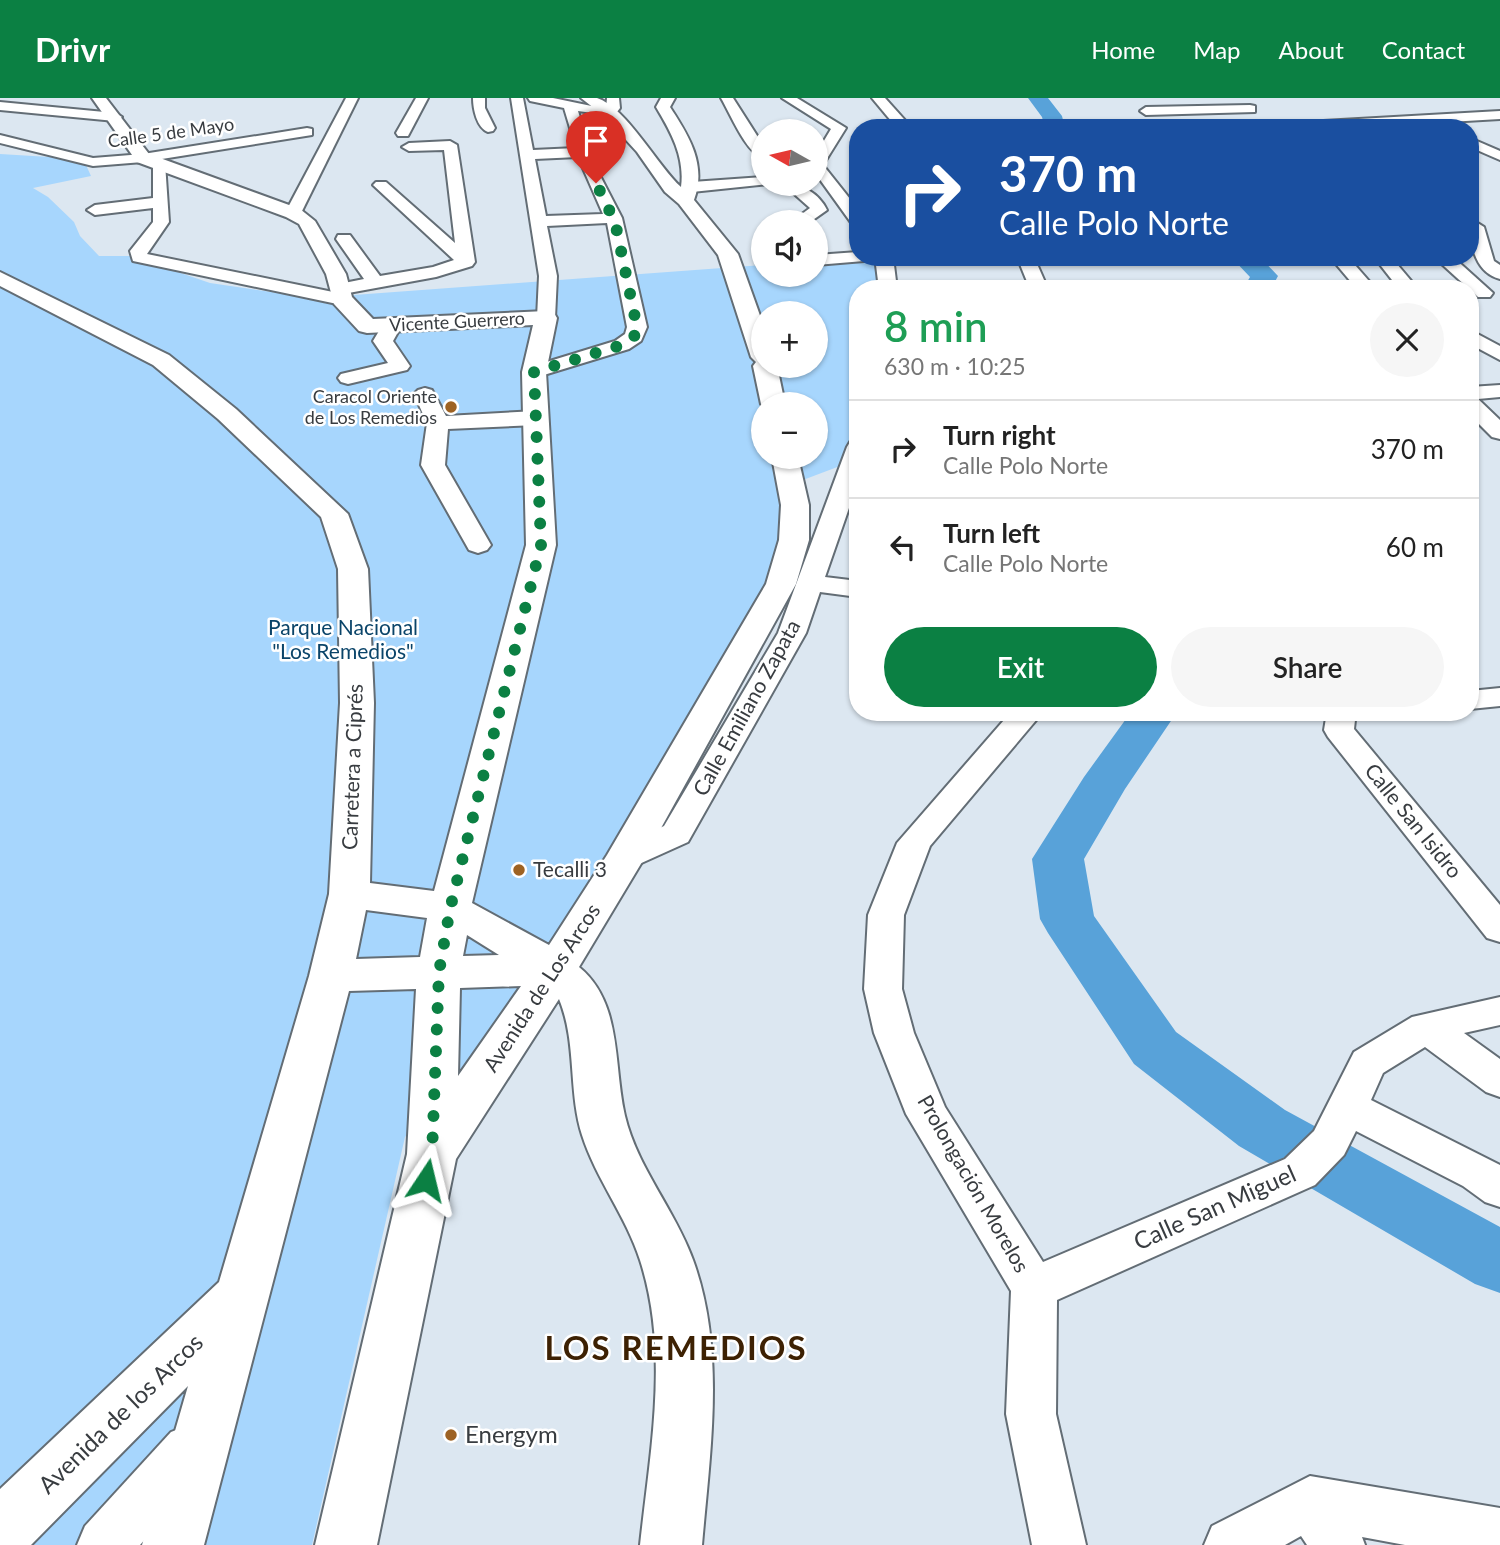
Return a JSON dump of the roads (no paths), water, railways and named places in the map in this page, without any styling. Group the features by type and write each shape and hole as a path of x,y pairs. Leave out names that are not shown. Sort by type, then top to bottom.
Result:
{"main road":[{"path":"99,98 152,162 293,213 306,221 336,274 341,294"},
{"path":"588,98 611,105 671,188 689,193"},
{"path":"668,98 663,107 687,147 689,193 728,254 751,322"},
{"name":"Carretera a Ciprés","path":"0,278 161,360 227,414 334,514 353,569 357,703 349,894 331,976 242,1295"},
{"name":"Vicente Guerrero","path":"341,294 367,326 546,318"},
{"path":"432,1154 439,972 450,909 541,545 534,372 546,318"},
{"name":"Avenida de Los Arcos","path":"345,1545 432,1154 556,969 625,857 781,584 794,540 795,505 788,469"},
{"path":"349,894 450,909 556,969 575,988 587,1017 601,1116 615,1154 666,1260 681,1327 683,1396 671,1545"},
{"path":"331,976 556,969"},
{"name":"Avenida de Los Arcos","path":"173,1545 242,1295"},
{"name":"Avenida de los Arcos","path":"0,1532 242,1295"}],"street":[{"path":"293,213 352,98"},
{"path":"422,98 405,140 408,160 451,159 466,262"},
{"path":"479,98 479,108 488,128"},
{"path":"517,98 548,276 546,318"},
{"path":"534,98 570,106 611,105"},
{"path":"878,98 897,119"},
{"path":"1137,98 1146,111 1158,119"},
{"path":"786,101 843,130 831,142 816,165 849,210"},
{"path":"733,102 751,133"},
{"path":"1146,111 1246,103 1273,119"},
{"path":"0,106 115,117"},
{"path":"534,372 622,345 634,337 637,327 614,218 588,166 570,106"},
{"path":"1392,107 1421,119 1500,115"},
{"name":"Calle 5 de Mayo","path":"0,139 93,162 152,162 307,132"},
{"path":"1479,146 1500,156"},
{"path":"528,155 585,152"},
{"path":"152,162 161,202 161,222 138,251 139,257 341,294 374,281 446,271 466,262"},
{"path":"1480,163 1500,162"},
{"path":"689,193 751,183"},
{"path":"381,185 466,262"},
{"path":"828,187 832,188"},
{"path":"806,196 819,210"},
{"path":"95,210 161,202"},
{"path":"539,221 614,218"},
{"path":"1479,262 1484,229"},
{"path":"344,239 374,281"},
{"path":"828,259 849,258"},
{"path":"1346,266 1359,280"},
{"path":"1390,266 1401,280"},
{"path":"1452,266 1469,280"},
{"path":"348,378 400,366 383,341 392,326"},
{"path":"1479,341 1500,354"},
{"path":"1479,392 1500,391"},
{"path":"425,394 438,423 433,465 478,545"},
{"path":"1479,412 1500,432"},
{"path":"438,423 536,418"},
{"name":"Calle Emiliano Zapata","path":"794,540 834,464 849,453"},
{"name":"Calle Emiliano Zapata","path":"625,857 676,834 792,633 849,472"},
{"path":"811,583 849,588"},
{"path":"1479,699 1500,698"},
{"name":"Prolongación Morelos","path":"1019,721 914,844 887,915 883,989 894,1033 927,1114 1034,1288"},
{"name":"Calle San Isidro","path":"1340,721 1339,730 1500,929"},
{"path":"1500,1011 1426,1027 1368,1063 1325,1140 1478,1173 1500,1189"},
{"path":"1426,1027 1500,1081"},
{"name":"Calle San Miguel","path":"1034,1288 1325,1140"},
{"path":"1034,1288 1031,1414 1059,1545"},
{"path":"104,1545 202,1436"},
{"path":"1310,1502 1338,1545"},
{"path":"1231,1545 1310,1502 1500,1535"}],"waterway":[{"path":"1038,98 1053,119"},
{"path":"1253,266 1264,276 1262,280"},
{"path":"1148,721 1101,788 1058,859 1067,919 1155,1048 1262,1128 1500,1262"}],"place":[{"name":"Caracol Oriente de Los Remedios","path":"451,407"},
{"name":"Tecalli 3","path":"519,870"},
{"name":"Energym","path":"451,1435"}],"district":[{"name":"LOS REMEDIOS","path":"676,1348"}],"park label":[{"name":"Parque Nacional \"Los Remedios\"","path":"343,640"}]}
